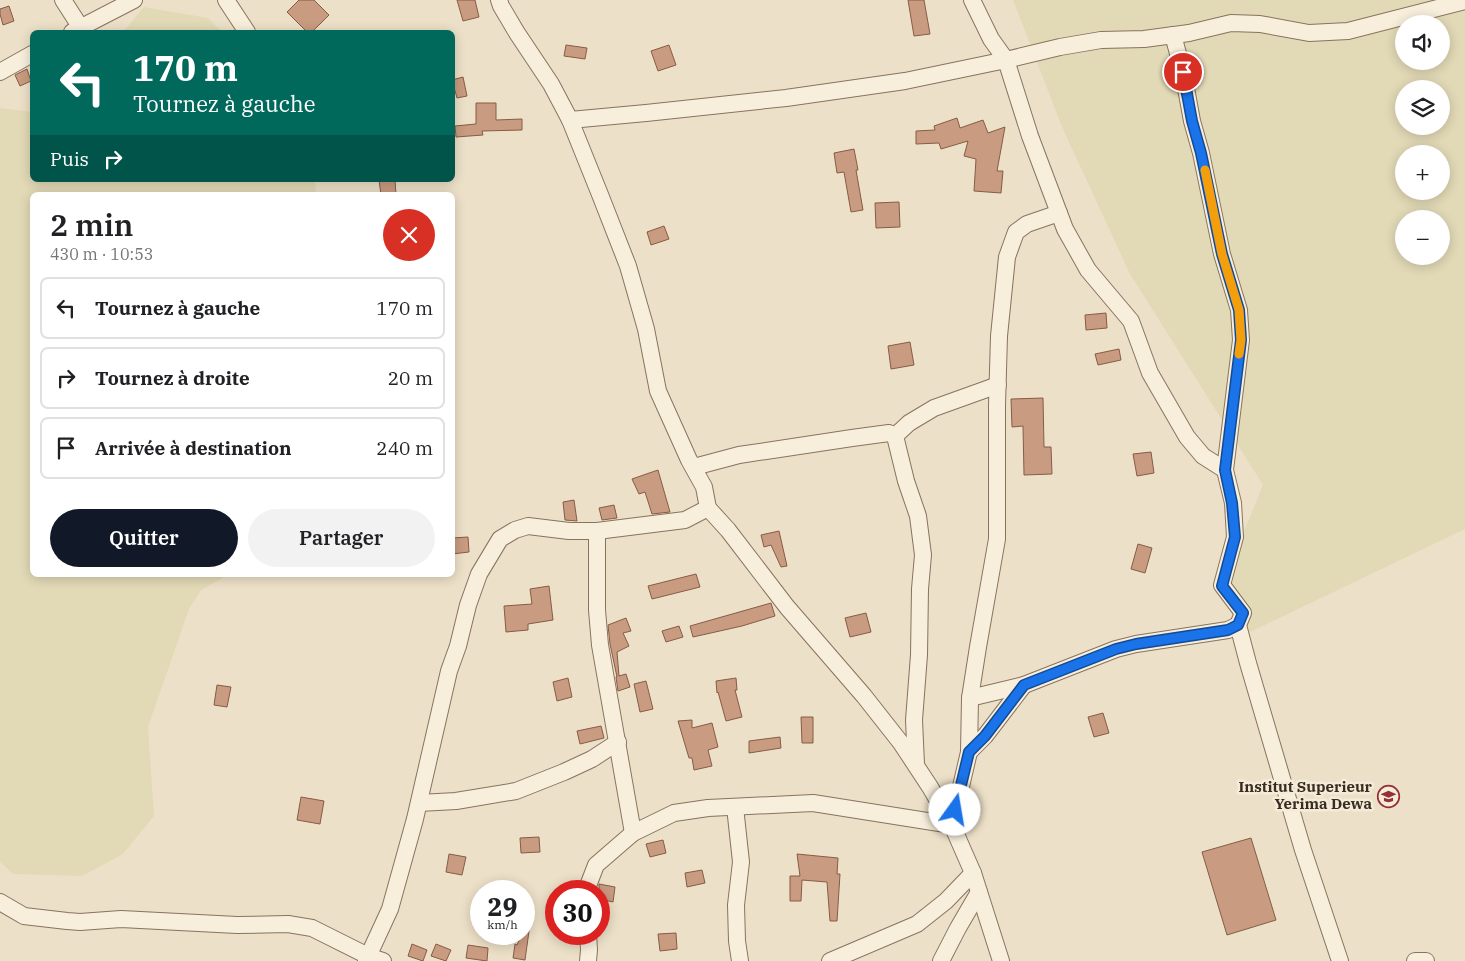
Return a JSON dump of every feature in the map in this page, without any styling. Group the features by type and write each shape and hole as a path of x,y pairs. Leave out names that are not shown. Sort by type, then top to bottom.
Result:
{"street":[{"path":"63,0 77,30 134,0"},
{"path":"226,0 246,30"},
{"path":"499,0 517,33 551,84 570,120 628,266 646,329 658,391 704,487 708,508 728,530 787,607 864,696 901,743 930,787 952,825 973,873 1001,961"},
{"path":"972,0 991,39 1006,60 1030,136 1065,228 1088,270 1131,322 1150,373 1187,437 1204,456 1225,470"},
{"path":"570,120 646,114 786,98 905,81 1060,47 1101,40 1144,39 1173,35 1208,30 1231,23 1260,24 1309,33 1348,31 1465,1"},
{"path":"1173,35 1183,72 1222,254 1239,310 1241,340 1225,470 1232,503 1235,537 1222,586 1243,613 1238,625 1279,770 1324,917 1340,961"},
{"path":"0,72 30,55"},
{"path":"952,825 969,752 970,698 998,539 999,336 1007,257 1016,232 1027,224 1059,213"},
{"path":"895,436 909,423 934,408 998,385"},
{"path":"694,467 757,452 888,433 895,436"},
{"path":"895,436 906,482 918,516 924,555 920,589 919,655 914,720 916,766"},
{"path":"0,902 24,916 80,922 121,919 237,925 288,924 312,928 373,959 390,909 419,803 449,671 458,646 468,605 479,574 500,539 515,530 528,526 569,531 596,530 685,520 708,508"},
{"path":"596,530 597,610 600,645 633,833"},
{"path":"970,698 1024,685 1116,649 1136,644 1228,630 1238,625"},
{"path":"969,752 985,736 1024,685"},
{"path":"419,803 456,801 516,791 592,759 618,742"},
{"path":"590,880 596,866 633,833 674,813 708,808 813,803 952,825"},
{"path":"736,807 741,862 736,906 737,941 740,961"},
{"path":"830,961 917,924 946,901 973,873"},
{"path":"942,961 958,928 980,892"},
{"path":"588,961 589,945"},
{"path":"1415,961 1426,961"}],"shaded area":[{"path":"1013,0 1465,0 1465,529 1250,632 1222,585 1263,485 1130,274 1062,127"},
{"path":"144,7 208,18 220,30 125,30"},
{"path":"0,108 30,112 30,182 315,182 316,192 30,192 30,577 224,577 201,590 189,609 148,727 154,816 123,854 82,876 13,874 0,862"}],"building":[{"path":"299,0 314,0 329,15 314,30 305,30 287,12"},
{"path":"457,0 475,0 479,17 463,21"},
{"path":"908,0 924,0 930,34 914,36"},
{"path":"9,6 14,21 3,25 0,9"},
{"path":"566,45 587,48 585,59 564,56"},
{"path":"669,45 676,65 658,71 651,51"},
{"path":"27,69 30,81 20,86 15,75"},
{"path":"463,77 467,96 457,98 455,79"},
{"path":"476,103 496,103 496,120 522,119 522,130 482,131 483,135 456,137 455,126 476,124"},
{"path":"957,118 960,128 983,120 988,133 1005,127 997,171 1003,171 1001,193 974,191 976,159 964,156 968,141 941,149 939,143 916,144 916,131 935,130 934,126"},
{"path":"854,149 863,210 851,212 844,172 837,173 834,153"},
{"path":"379,182 395,182 396,192 381,192"},
{"path":"899,202 900,227 876,228 875,203"},
{"path":"664,226 669,239 651,245 647,232"},
{"path":"1106,313 1107,328 1086,330 1085,315"},
{"path":"910,342 914,365 891,369 888,346"},
{"path":"1119,349 1121,360 1098,365 1095,354"},
{"path":"1043,398 1044,447 1051,447 1052,474 1024,475 1023,426 1012,427 1011,399"},
{"path":"1151,452 1154,473 1137,476 1133,454"},
{"path":"658,470 670,512 652,514 645,492 639,494 632,479"},
{"path":"574,500 577,521 565,520 563,502"},
{"path":"614,505 617,518 602,520 599,508"},
{"path":"779,531 787,566 781,567 771,545 764,547 761,535"},
{"path":"468,537 469,552 455,554 455,538"},
{"path":"1138,544 1152,548 1145,573 1131,569"},
{"path":"696,574 700,587 652,599 648,586"},
{"path":"549,586 553,620 528,624 528,630 506,632 504,606 532,604 530,589"},
{"path":"771,603 775,616 742,626 693,637 690,626"},
{"path":"866,613 871,632 850,637 845,618"},
{"path":"626,618 631,631 623,633 629,646 617,652 619,676 626,674 630,687 618,691 608,625"},
{"path":"679,626 683,637 666,642 662,631"},
{"path":"568,678 572,697 557,701 553,682"},
{"path":"736,678 737,690 735,690 742,717 726,721 717,693 716,681"},
{"path":"646,681 653,709 640,712 634,684"},
{"path":"217,685 231,687 227,707 214,705"},
{"path":"1103,713 1109,733 1094,737 1088,717"},
{"path":"801,717 813,717 813,743 802,743"},
{"path":"692,720 692,728 712,723 718,747 708,750 712,766 694,770 692,758 689,758 678,721"},
{"path":"601,726 604,738 580,744 577,731"},
{"path":"780,737 781,748 749,753 749,741"},
{"path":"301,797 324,801 320,824 297,820"},
{"path":"539,837 540,852 521,853 520,838"},
{"path":"1251,838 1276,920 1227,935 1202,852"},
{"path":"663,840 666,853 650,857 646,844"},
{"path":"449,854 466,857 462,875 446,872"},
{"path":"797,854 838,858 837,874 840,874 837,921 830,921 827,882 802,880 801,901 790,901 790,876 800,876"},
{"path":"702,870 705,883 687,887 685,873"},
{"path":"610,886 615,887 613,902 610,901"},
{"path":"676,933 677,949 660,951 658,934"},
{"path":"412,944 427,950 423,961 408,956"},
{"path":"436,944 451,950 446,961 431,956"},
{"path":"468,945 488,948 487,961 466,958"},
{"path":"515,945 527,945 525,960 513,958"}],"slow traffic":[{"path":"1205,170 1222,254 1239,310 1241,340 1239,354"}],"place":[{"name":"Institut Superieur Yerima Dewa","path":"1388,796"}],"route":[{"path":"955,810 969,752 985,736 1024,685 1126,646 1228,630 1238,625 1243,613 1222,586 1235,537 1232,503 1225,470 1241,340 1239,310 1222,254 1183,72"}]}
